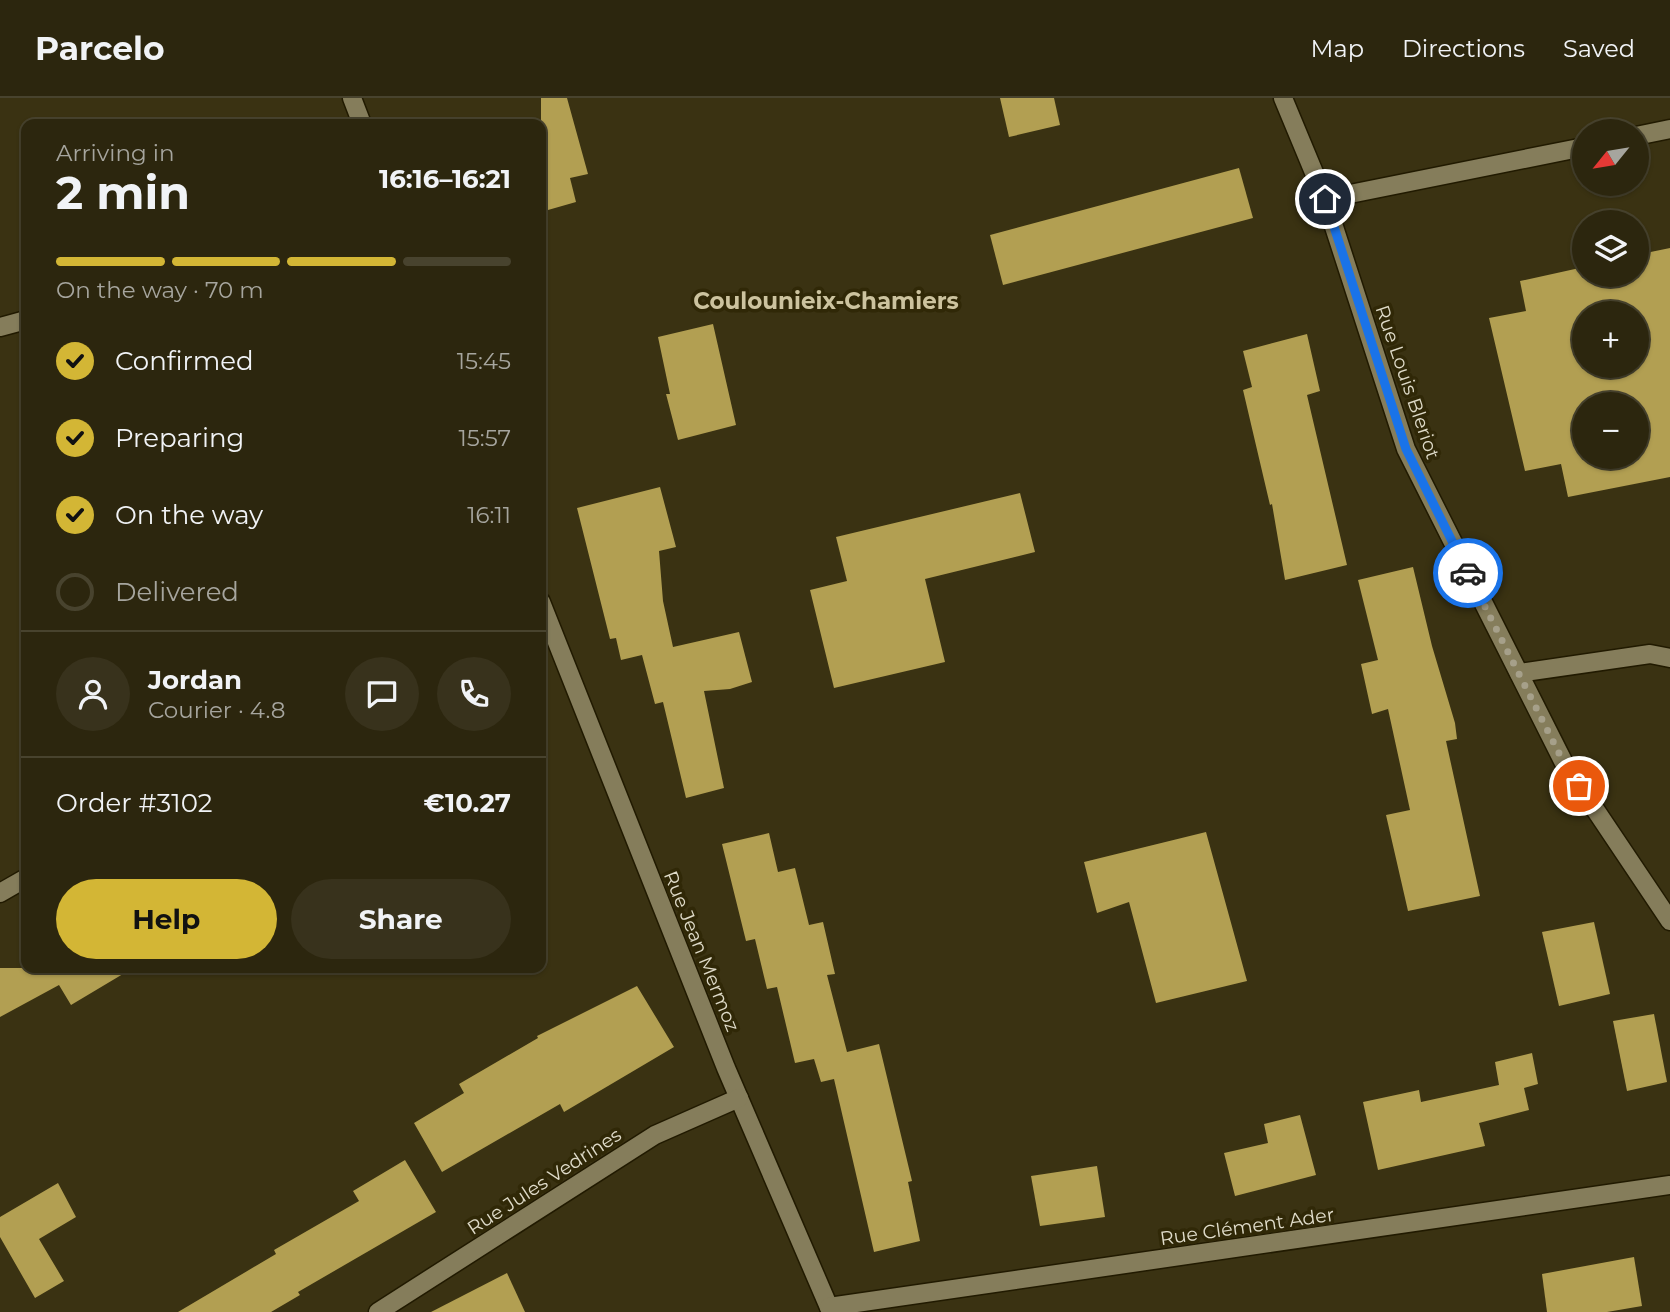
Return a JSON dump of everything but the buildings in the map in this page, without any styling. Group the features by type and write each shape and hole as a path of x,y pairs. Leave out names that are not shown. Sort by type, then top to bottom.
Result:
{"street":[{"path":"352,98 360,119"},
{"name":"Rue Louis Bleriot","path":"1283,98 1325,199 1406,449 1564,763 1670,921"},
{"path":"1649,134 1670,130"},
{"path":"1325,199 1572,149"},
{"path":"0,327 21,321"},
{"name":"Rue Jean Mermoz","path":"546,615 739,1098 830,1310"},
{"path":"1518,673 1650,654 1670,657"},
{"path":"0,893 21,881"},
{"name":"Rue Jules Vedrines","path":"378,1312 655,1135 739,1098"},
{"name":"Rue Clément Ader","path":"830,1310 1670,1185"}],"way so far":[{"path":"1468,573 1564,763 1579,786"}],"district":[{"name":"Coulounieix-Chamiers","path":"826,301"}],"route":[{"path":"1325,199 1406,449 1468,573"}]}
